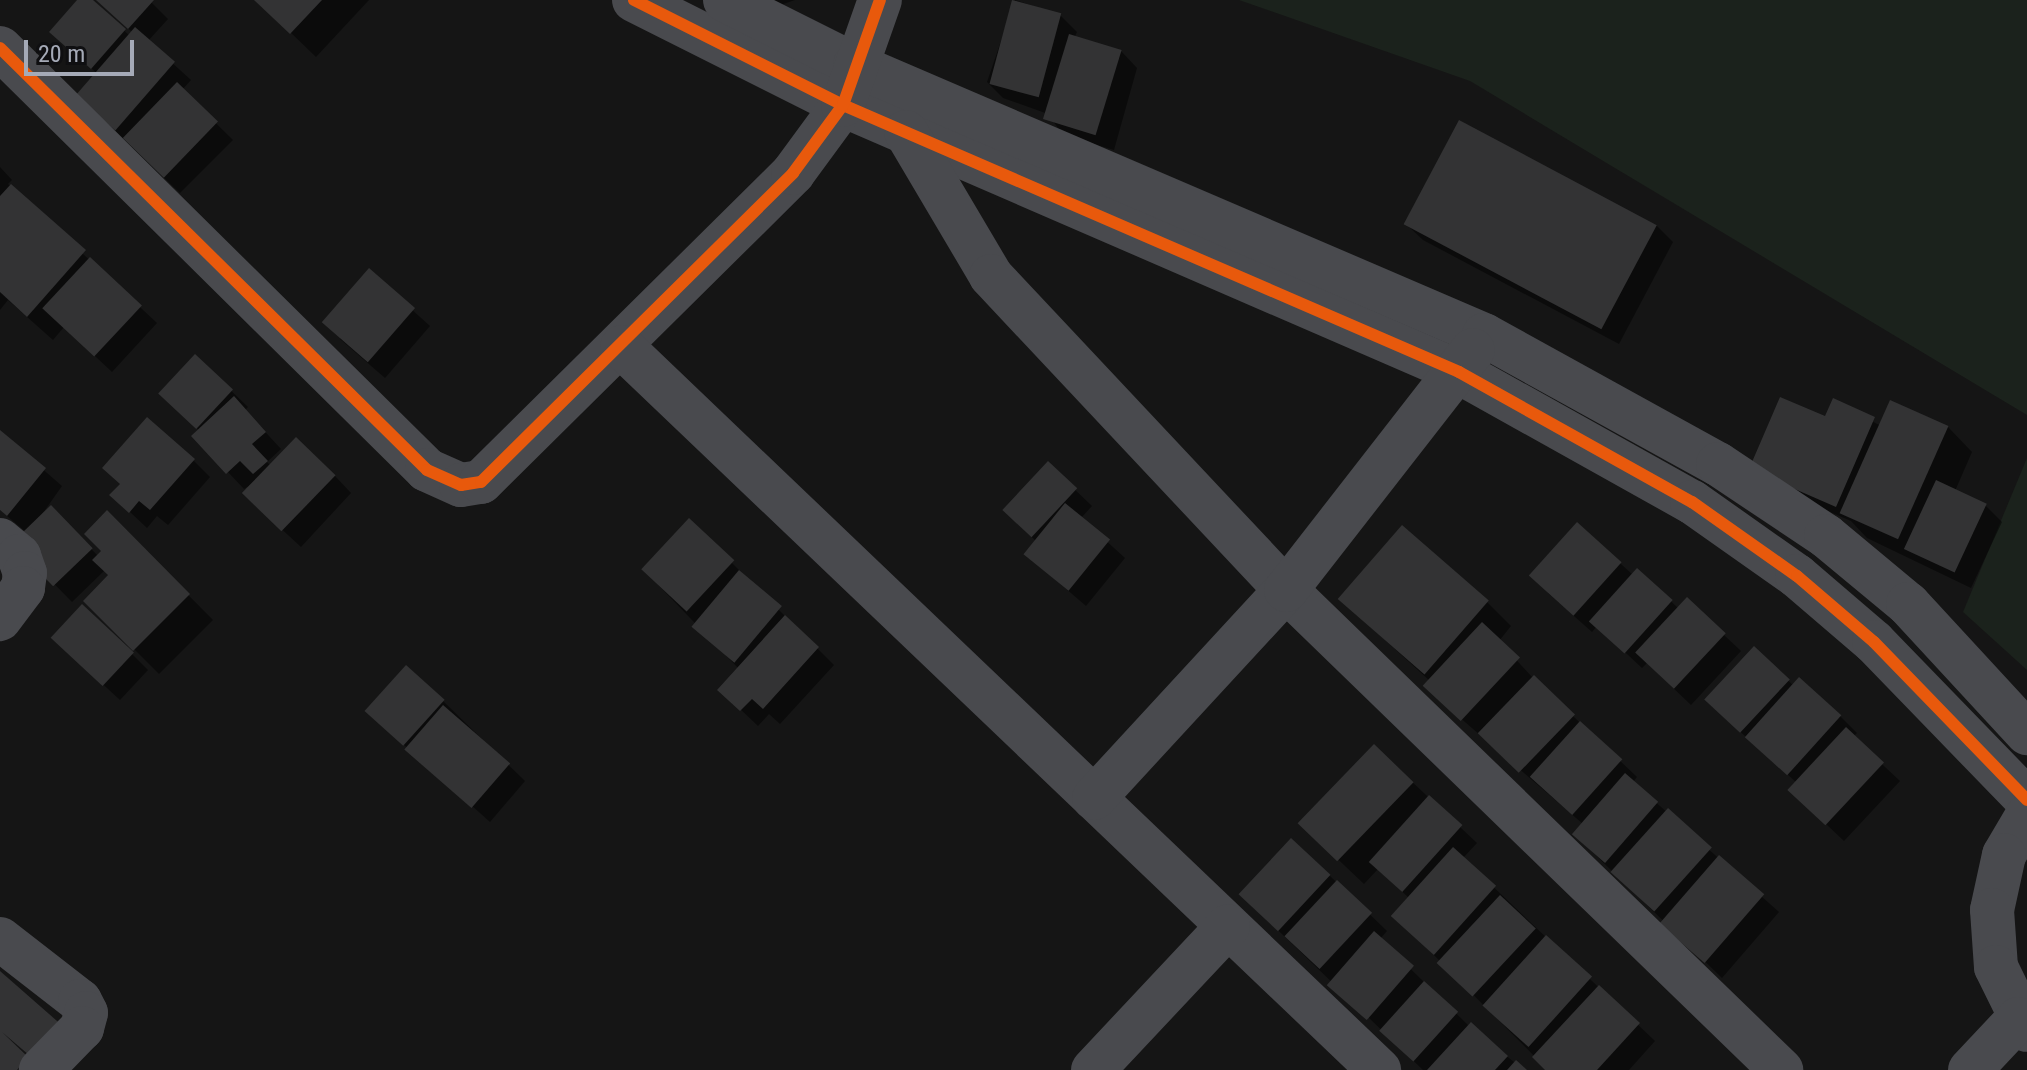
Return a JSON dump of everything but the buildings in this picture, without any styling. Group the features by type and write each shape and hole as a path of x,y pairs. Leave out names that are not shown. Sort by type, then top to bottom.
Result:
{"street":[{"path":"634,0 1484,335 1718,464 1826,536 1908,604 2027,733"},
{"path":"725,0 849,85 906,132 1459,372 1692,502 1797,576 1874,642 2027,800"},
{"path":"0,48 427,470 461,485 481,482 622,347 793,173 849,85 880,0"},
{"path":"906,132 991,276 1286,590 1781,1070"},
{"path":"1094,798 1286,590 1459,372 1484,335"},
{"path":"622,347 1379,1070"},
{"path":"0,540 19,556 25,573 23,588 0,619"},
{"path":"1970,1070 2023,1024 1996,967 1992,910 2004,855 2027,816"},
{"path":"1093,1070 1228,926"},
{"path":"0,939 80,1001 86,1013 82,1028 41,1070"}],"shaded area":[{"path":"1239,0 2027,0 2027,415 1470,81"},
{"path":"2027,458 2027,670 1963,612"}],"cycle path":[{"path":"634,0 843,105 1459,372 1692,502 1797,576 1874,642 2027,800"},
{"path":"0,48 427,470 461,485 481,482 793,173 843,105 880,0"}]}
